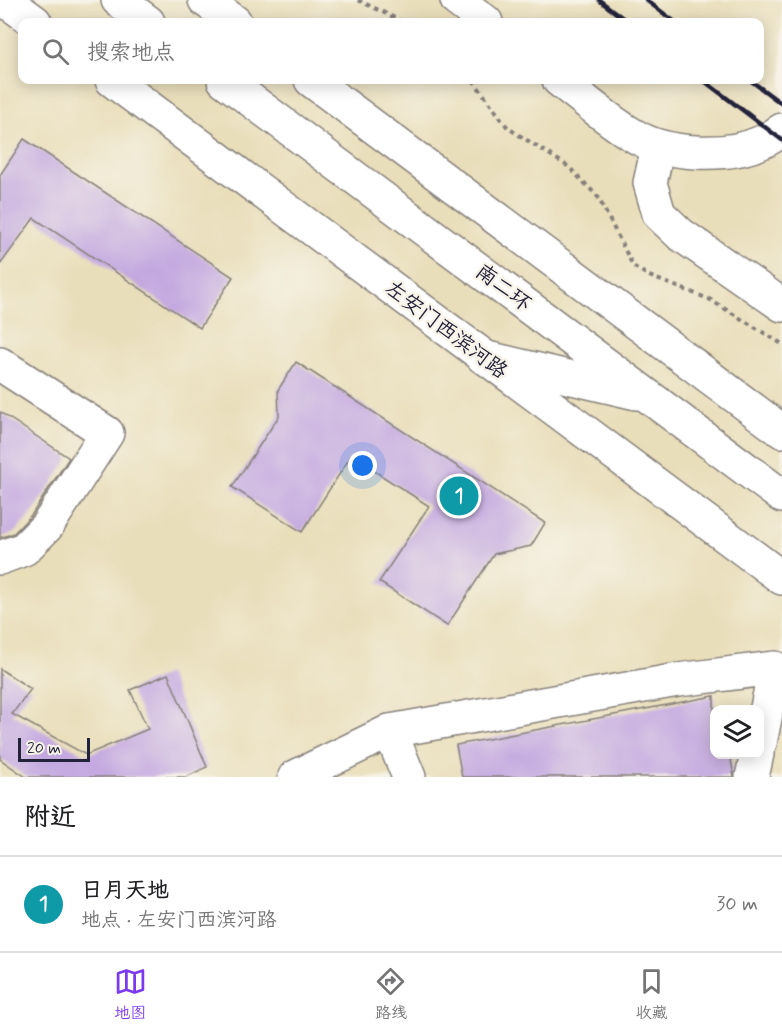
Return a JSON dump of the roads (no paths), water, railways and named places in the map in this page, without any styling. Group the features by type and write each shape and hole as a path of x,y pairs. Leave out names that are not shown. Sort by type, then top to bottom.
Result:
{"main road":[{"path":"5,0 30,18"},
{"path":"118,0 143,18"},
{"path":"205,0 230,18"},
{"path":"457,0 481,18"},
{"name":"左安门西滨河路","path":"117,84 782,578"},
{"name":"南二环","path":"229,84 782,496"},
{"path":"316,84 782,432"},
{"path":"564,84 633,135 658,147 698,153 729,150 762,143 782,130"},
{"path":"658,147 650,183 659,214 680,234 782,305"},
{"path":"483,357 647,396"},
{"path":"0,364 107,433 47,526 24,549 0,558"},
{"path":"295,777 390,731 678,680 780,667 764,725"},
{"path":"390,731 409,777"},
{"path":"752,777 756,759"}],"railway":[{"path":"599,0 623,18"},
{"path":"646,0 670,18"},
{"path":"708,84 782,140"},
{"path":"755,84 782,104"}],"place":[{"name":"日月天地","path":"459,496"}]}
